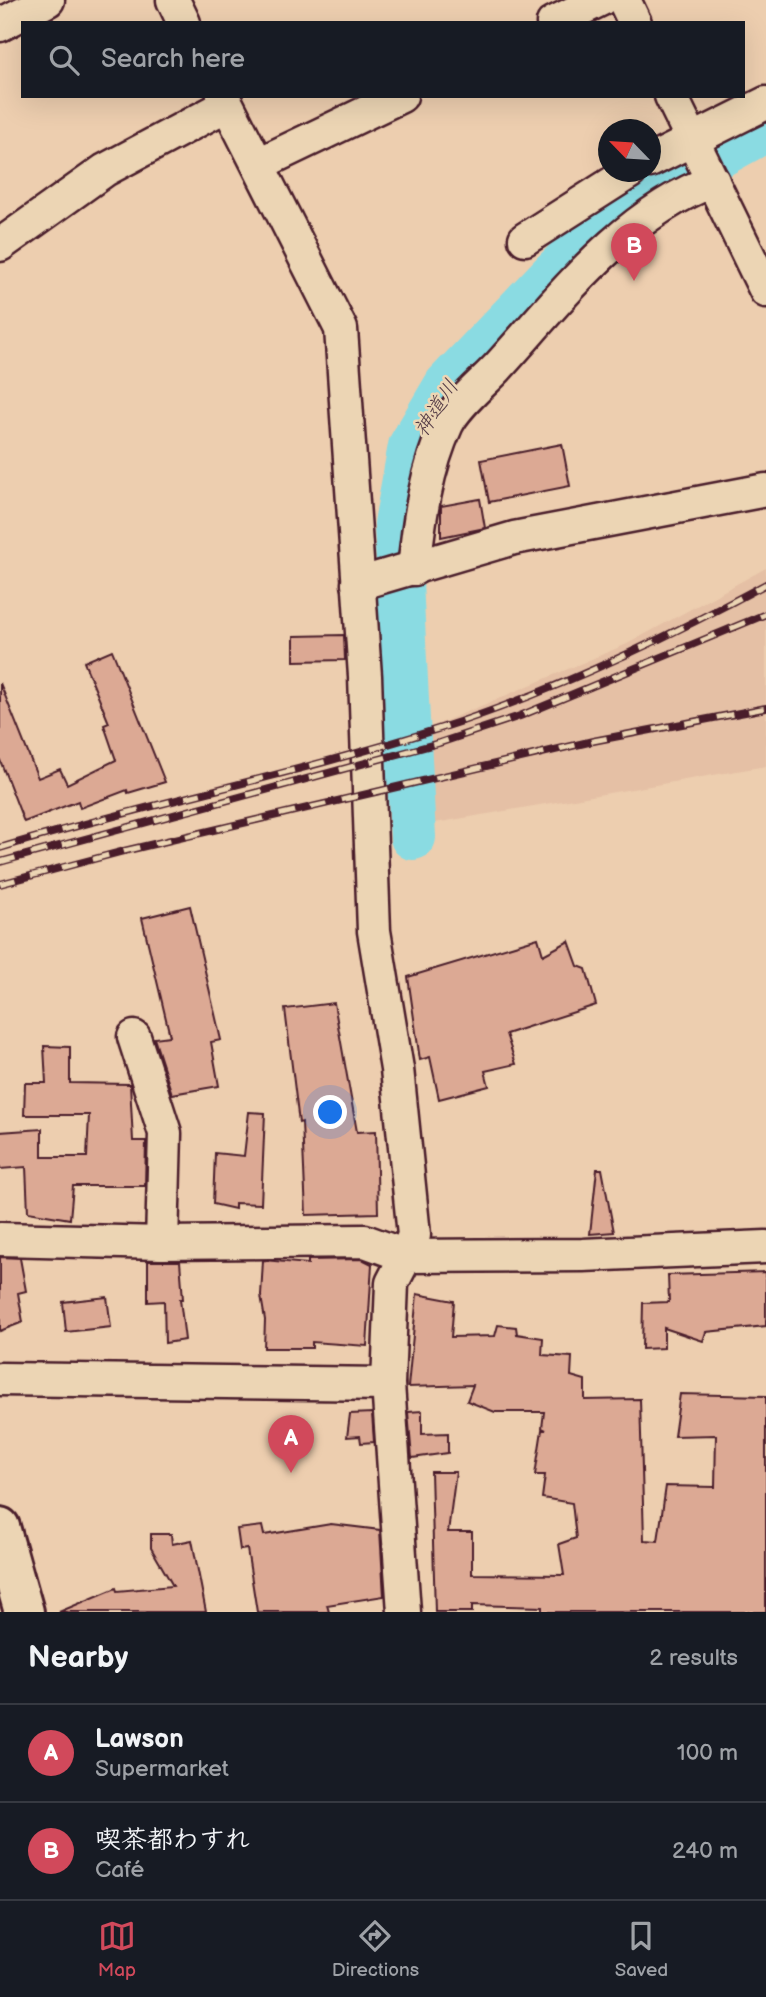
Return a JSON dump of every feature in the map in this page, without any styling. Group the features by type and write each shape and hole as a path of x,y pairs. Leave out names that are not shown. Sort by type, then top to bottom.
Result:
{"main road":[{"path":"0,1527 24,1612"}],"street":[{"path":"0,24 48,0"},
{"path":"173,0 183,21"},
{"path":"557,21 600,0"},
{"path":"624,0 634,21"},
{"path":"259,164 397,98"},
{"path":"672,98 766,291"},
{"path":"0,245 105,170 225,101 341,328 365,676 374,931 397,1069 414,1235 392,1283 388,1384 404,1612"},
{"path":"414,569 420,509 448,422 584,273 627,231 691,189 703,160 766,103"},
{"path":"661,161 703,160"},
{"path":"524,239 614,182"},
{"path":"358,584 514,538 753,493"},
{"path":"134,1037 164,1133 162,1243"},
{"path":"0,1239 162,1243 365,1241 406,1255 583,1255 766,1247"},
{"path":"0,1378 388,1384"}],"shaded area":[{"path":"766,568 766,766 388,831 379,749 627,644"}],"building":[{"path":"562,444 570,486 489,502 481,460"},
{"path":"480,499 485,528 441,537 441,506"},
{"path":"344,635 345,660 294,661 294,636"},
{"path":"112,650 165,782 128,793 127,790 80,808 78,801 24,822 0,760 0,683 38,778 60,769 67,784 116,760 104,725 109,723 84,662"},
{"path":"190,906 221,1040 211,1042 219,1086 172,1094 154,1038 170,1036 142,918"},
{"path":"538,938 543,955 569,941 578,966 586,969 596,1005 506,1034 516,1064 485,1071 489,1086 439,1099 430,1057 420,1060 408,977"},
{"path":"334,1003 357,1132 376,1131 378,1213 306,1215 302,1122 299,1123 285,1009"},
{"path":"44,1046 70,1047 70,1083 130,1084 133,1141 146,1141 145,1186 73,1186 70,1219 28,1212 26,1167 0,1169 0,1132 42,1129 42,1157 87,1157 89,1115 24,1115 25,1083 46,1083"},
{"path":"249,1112 265,1113 261,1204 235,1203 235,1209 213,1204 215,1153 244,1156"},
{"path":"597,1169 602,1169 614,1232 590,1234"},
{"path":"0,1257 20,1258 26,1291 18,1293 23,1322 0,1331"},
{"path":"362,1259 372,1264 367,1346 312,1342 312,1348 264,1348 265,1320 261,1296 263,1260 308,1264 308,1260"},
{"path":"148,1261 180,1261 183,1299 180,1299 185,1340 165,1343 164,1301 148,1302"},
{"path":"766,1272 766,1326 706,1332 703,1341 664,1328 664,1348 642,1349 643,1303 669,1302 668,1275"},
{"path":"417,1294 454,1301 451,1337 495,1336 498,1325 516,1327 517,1334 543,1338 542,1355 572,1357 571,1376 585,1380 585,1400 640,1399 644,1540 658,1541 666,1486 715,1487 716,1435 674,1436 680,1394 766,1396 766,1612 542,1612 542,1607 472,1605 472,1612 435,1612 431,1472 456,1472 448,1532 472,1532 472,1574 564,1575 559,1544 576,1538 572,1503 542,1498 545,1475 535,1475 542,1430 546,1430 542,1428 544,1412 495,1412 467,1401 473,1385 408,1387"},
{"path":"107,1297 111,1327 66,1332 63,1302"},
{"path":"422,1411 422,1434 448,1433 448,1453 412,1458 408,1412"},
{"path":"372,1413 374,1442 361,1443 360,1436 347,1437 350,1414"},
{"path":"331,1524 380,1530 384,1596 327,1605 329,1612 257,1612 247,1549 240,1550 237,1529 262,1526 264,1535"},
{"path":"151,1534 171,1534 172,1544 192,1540 206,1612 59,1612 116,1588 117,1591 173,1586 151,1548"}],"waterway":[{"name":"神道川","path":"413,837 397,524 411,446 447,385 554,273 618,211 766,129"}],"railway":[{"path":"0,848 386,745 483,714 607,664 766,584"},
{"path":"0,862 439,743 520,716 766,614"},
{"path":"0,884 124,851 593,741 766,708"}],"place":[{"name":"喫茶都わすれ","path":"634,281"},
{"name":"Lawson","path":"291,1473"}]}
